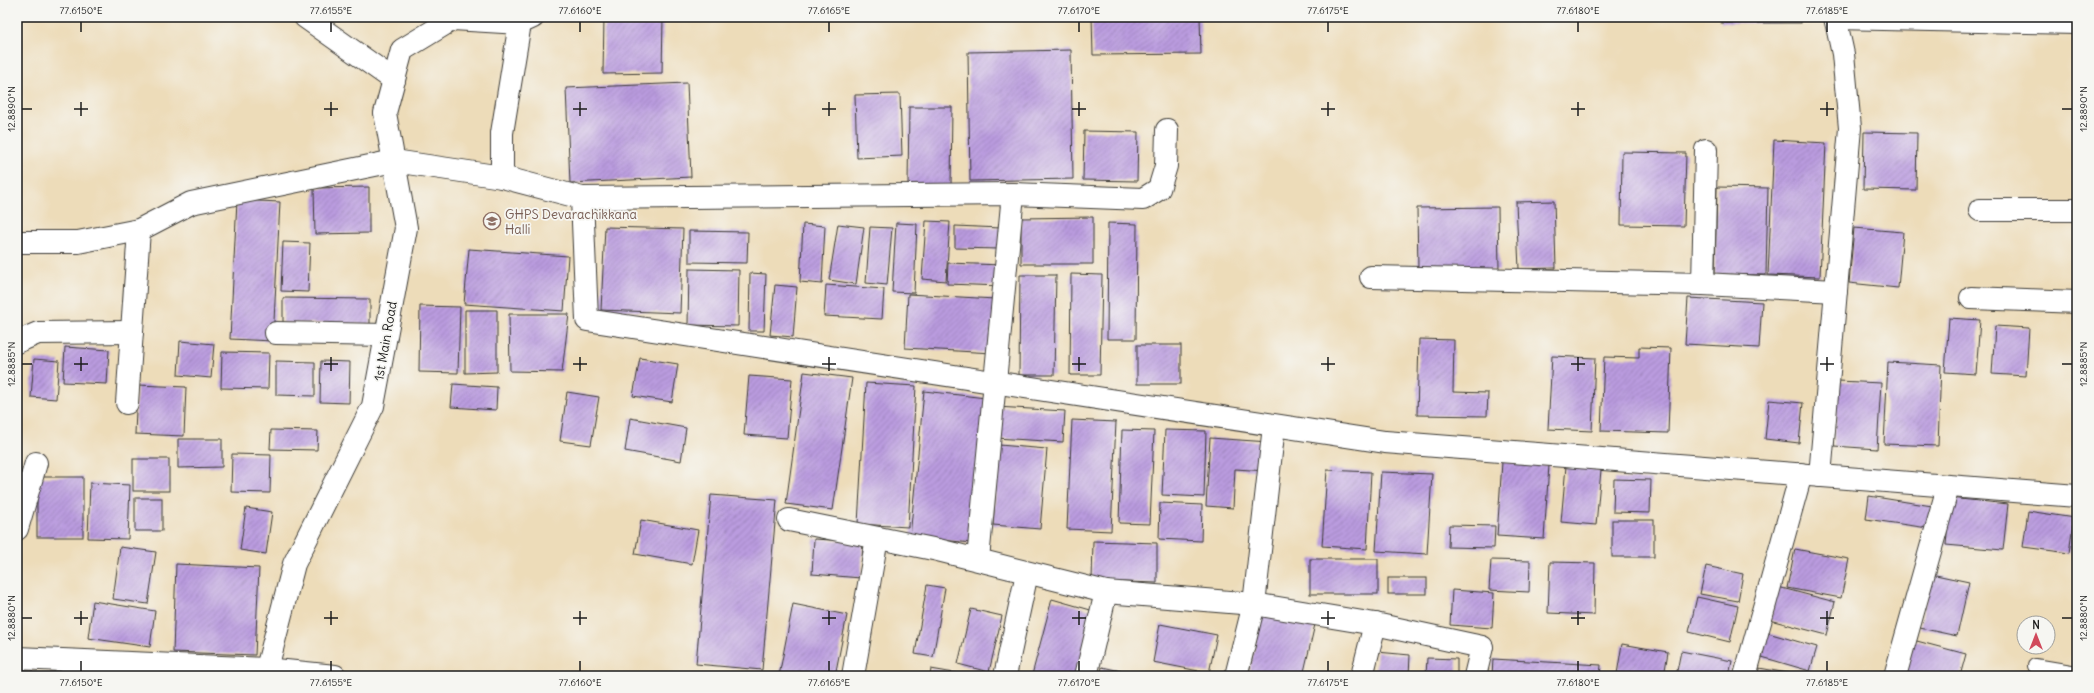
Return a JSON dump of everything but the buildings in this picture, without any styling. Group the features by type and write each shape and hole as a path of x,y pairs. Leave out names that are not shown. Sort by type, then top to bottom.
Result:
{"street":[{"path":"308,18 394,80"},
{"path":"453,18 527,20 502,133 502,178"},
{"name":"1st Main Road","path":"265,672 294,564 373,406 406,228 385,113 402,50 453,18"},
{"path":"1745,676 1810,475 1836,291 1850,128 1843,54 1835,18 2077,23"},
{"path":"17,242 78,242 139,230 191,203 394,161 502,178 582,198 1014,194 1143,199 1159,189 1166,166 1167,130"},
{"path":"1703,284 1706,150"},
{"path":"978,559 994,383 1014,194"},
{"path":"582,198 587,320 1385,442 2077,496"},
{"path":"1980,210 2077,210"},
{"path":"127,403 139,230"},
{"path":"1371,277 1703,284 1836,291"},
{"path":"1971,298 2077,302"},
{"path":"17,342 38,332 132,332"},
{"path":"276,333 386,335"},
{"path":"1236,676 1254,604 1274,426"},
{"path":"17,529 36,463"},
{"path":"1895,676 1948,486"},
{"path":"789,520 978,559 1027,573 1106,592 1254,604 1375,624 1482,647 1475,676"},
{"path":"853,676 877,538"},
{"path":"1005,676 1027,573"},
{"path":"1086,676 1106,592"},
{"path":"1362,676 1375,624"},
{"path":"17,658 335,676"}],"lane":[{"path":"2035,666 2077,673"}],"place":[{"name":"GHPS Devarachikkana Halli","path":"492,221"}]}
